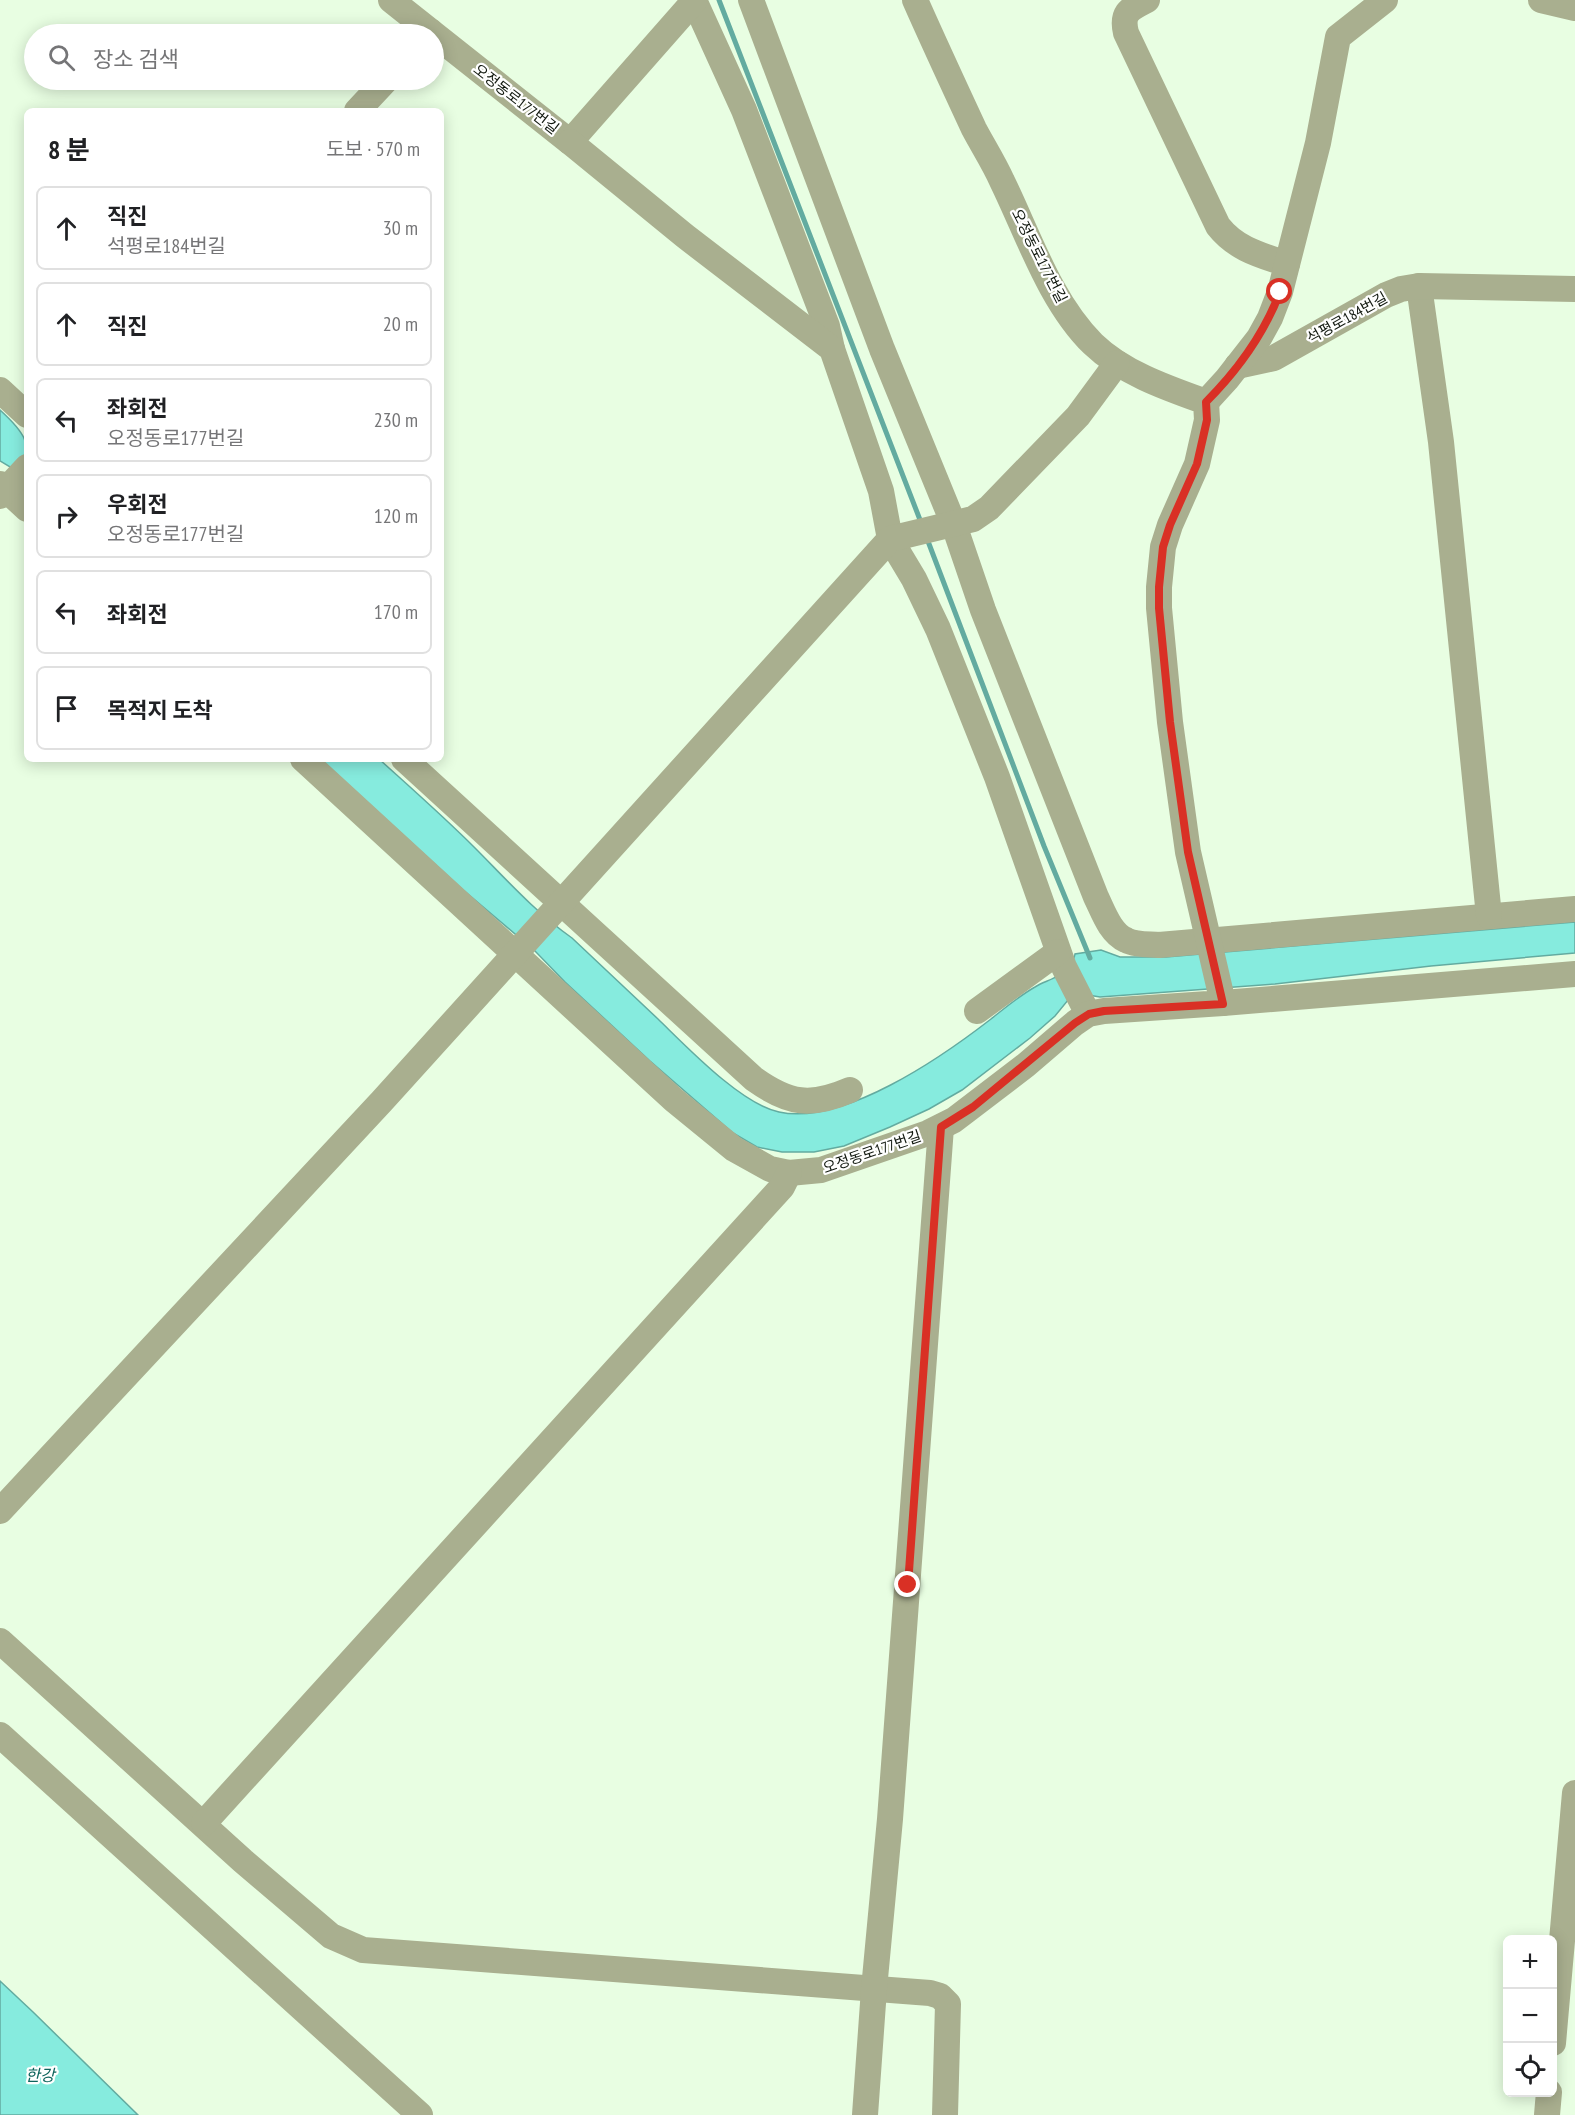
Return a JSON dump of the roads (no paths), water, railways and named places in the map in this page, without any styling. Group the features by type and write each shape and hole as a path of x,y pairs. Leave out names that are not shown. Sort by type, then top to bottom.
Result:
{"lane":[{"name":"오정동로177번길","path":"391,0 419,24"},
{"name":"오정동로177번길","path":"444,45 570,142 694,0"},
{"path":"694,0 744,110 827,327 832,349 895,538 947,651 997,777 1061,959 1087,1011"},
{"path":"751,0 987,621 1106,919 1116,933 1126,940 1138,943 1209,944 1575,909"},
{"name":"오정동로177번길","path":"915,0 941,59 1054,290 1075,323 1093,344 1117,363 1160,384 1206,402"},
{"path":"1147,0 1126,13 1123,22 1126,33 1218,226 1235,244 1250,252 1287,264"},
{"path":"1222,1000 1188,852 1180,805 1170,722 1159,587 1163,547 1170,525 1197,464 1207,420 1206,402 1259,338 1280,292 1318,143 1338,37 1385,0"},
{"path":"1541,0 1575,9"},
{"path":"360,108 377,90"},
{"path":"570,142 685,236 832,349"},
{"path":"1419,286 1442,453 1489,916"},
{"name":"석평로184번길","path":"1237,366 1274,358 1386,295 1401,289 1419,286 1575,289"},
{"path":"0,1511 390,1093 895,538 973,519 989,508 1077,416 1117,363"},
{"path":"0,390 24,412"},
{"path":"10,483 24,504"},
{"path":"204,1823 782,1188 789,1173 770,1169 751,1160 712,1132 519,952 306,762"},
{"path":"407,762 559,907 764,1086 790,1099 804,1102 832,1098 850,1090"},
{"path":"977,1011 1061,959"},
{"name":"오정동로177번길","path":"789,1173 836,1166 941,1127 973,1107 1087,1011 1575,974"},
{"path":"865,2115 890,1819 941,1127"},
{"path":"0,1641 204,1823 243,1861 331,1936 363,1950 930,1993 940,1996 948,2004 945,2115"},
{"path":"0,1735 420,2115"},
{"path":"1560,2047 1575,1793"},
{"path":"1547,2115 1549,2097"}],"water":[{"path":"0,410 11,420 24,438 24,482 17,471 0,461"},
{"path":"323,762 382,762 451,825 533,906 572,938 715,1073 764,1107 779,1112 804,1114 832,1109 861,1099 919,1069 946,1052 1023,994 1062,973 1075,954 1101,950 1120,957 1166,957 1575,922 1575,953 1431,966 1275,984 1100,997 1082,994 1068,1000 1055,1016 1030,1038 962,1090 929,1109 844,1146 814,1152 782,1152 757,1147 733,1133 650,1061 535,951 462,889"},
{"name":"한강","path":"0,1981 33,2012 138,2115 0,2115"}],"waterway":[{"path":"719,0 922,525"},
{"path":"926,536 1044,846 1090,958"}]}
